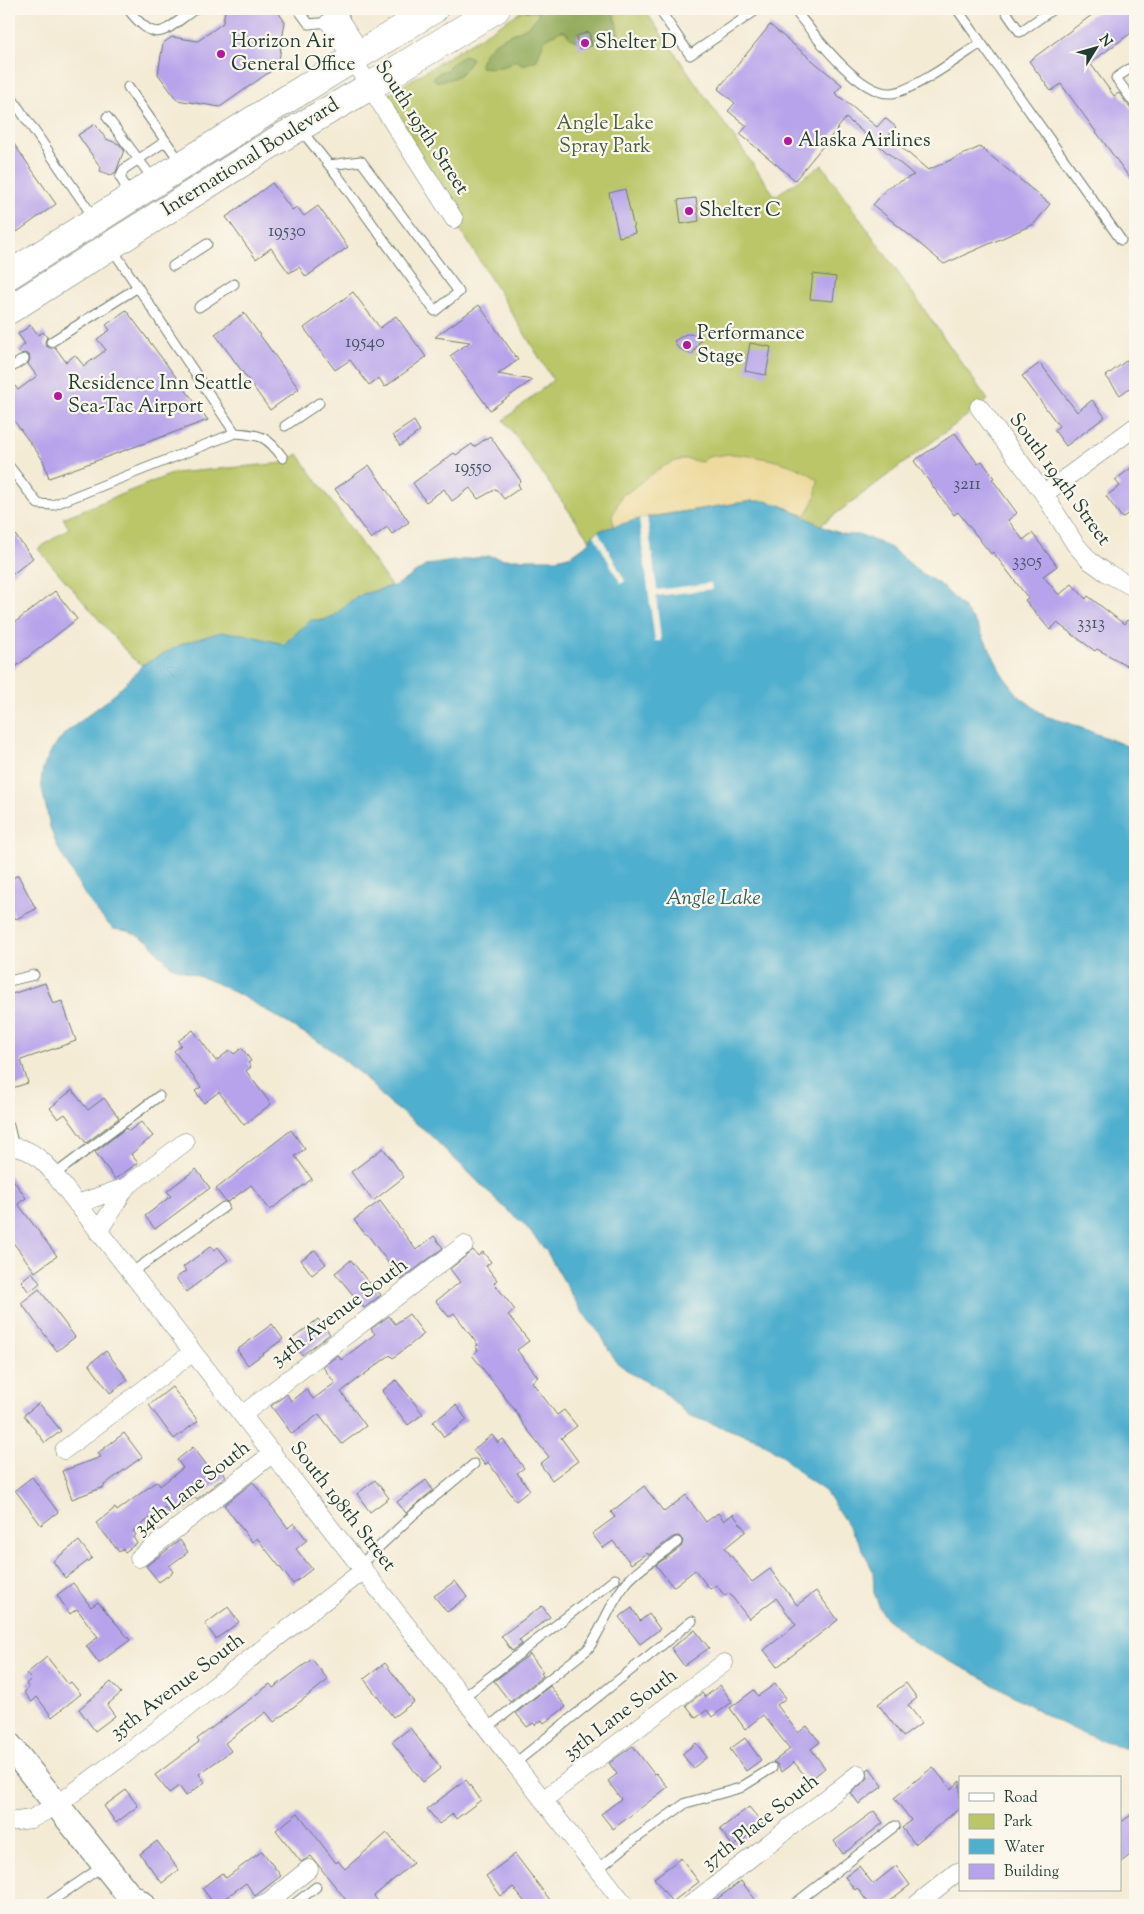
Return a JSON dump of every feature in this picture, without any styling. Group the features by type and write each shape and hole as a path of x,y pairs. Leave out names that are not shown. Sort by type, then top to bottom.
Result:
{"main road":[{"name":"International Boulevard","path":"9,275 434,9"},
{"name":"International Boulevard","path":"9,310 299,127 369,87 496,9"},
{"path":"9,1745 128,1894 143,1905"},
{"path":"105,1864 105,1880 122,1905"}],"street":[{"path":"332,15 341,22 352,40 352,60"},
{"path":"332,15 352,60"},
{"name":"South 195th Street","path":"352,60 454,220"},
{"name":"South 194th Street","path":"979,407 1044,494 1075,544 1090,561 1107,573 1135,588"},
{"path":"1044,494 1135,427"},
{"path":"77,1204 126,1187 185,1142"},
{"name":"South 198th Street","path":"12,1148 30,1152 41,1160 54,1175 625,1905"},
{"path":"98,1232 126,1187"},
{"name":"34th Avenue South","path":"242,1415 464,1245"},
{"path":"64,1450 193,1352"},
{"name":"34th Lane South","path":"139,1558 273,1453"},
{"name":"35th Avenue South","path":"9,1822 31,1819 56,1805 184,1710 362,1568"},
{"name":"35th Lane South","path":"543,1800 724,1663"},
{"name":"37th Place South","path":"690,1905 858,1774"},
{"path":"260,1905 268,1902 309,1869"},
{"path":"916,1905 957,1872"}],"lane":[{"path":"128,9 140,25 150,31 163,32 195,9"},
{"path":"298,9 308,24 332,15"},
{"path":"343,9 346,30"},
{"path":"659,9 690,55 758,9"},
{"path":"794,9 813,34 853,76 876,91 892,93 910,88 981,43"},
{"path":"957,9 1121,240"},
{"path":"1004,9 1020,32 1053,9"},
{"path":"1135,65 1116,78 1135,104"},
{"path":"128,87 182,166"},
{"path":"9,94 96,220"},
{"path":"107,117 156,182"},
{"path":"299,127 329,165 435,311 459,292 361,161 329,165"},
{"path":"132,197 120,178 124,169 166,141"},
{"path":"173,266 207,244"},
{"path":"110,246 235,433"},
{"path":"199,307 234,284"},
{"path":"51,342 138,287"},
{"path":"9,369 24,359"},
{"path":"286,426 319,402"},
{"path":"9,466 38,504 53,505 235,433 266,438 283,458"},
{"path":"9,981 34,975"},
{"path":"54,1175 159,1096"},
{"path":"9,1126 12,1148"},
{"path":"131,1273 224,1207"},
{"path":"362,1568 414,1514 474,1464"},
{"path":"487,1728 588,1649 597,1636 621,1590 629,1580 678,1542"},
{"path":"464,1698 615,1579"},
{"path":"514,1764 692,1621"},
{"path":"598,1870 686,1803 740,1788 772,1768"},
{"path":"794,1905 894,1826"},
{"path":"46,1905 105,1864"},
{"path":"293,1905 316,1887"}],"green space":[{"name":"Angle Lake Spray Park","path":"525,9 644,9 775,196 822,165 988,400 821,525 779,506 752,501 648,517 598,531 591,542 504,420 553,380 454,219 378,101"},
{"path":"530,9 613,9 620,40 604,44 591,40 589,33 576,36 577,41 571,39 565,31 560,31 544,40 537,60 523,65 516,60 495,68 480,67 483,57 492,45 535,20 539,12 525,11"},
{"path":"465,55 472,58 458,76 442,81 436,81 433,78 440,72 448,70 450,65"},
{"path":"298,454 391,586 363,594 352,600 335,615 324,620 311,620 284,644 265,640 184,643 142,665 132,658 38,549 69,528 63,518 174,473 284,463"}],"sand":[{"path":"729,454 776,461 799,469 818,480 815,499 806,515 760,501 752,501 647,517 614,527 612,516 623,493 627,493 662,467 686,459 702,462 708,457"}],"water":[{"name":"Angle Lake","path":"752,501 766,501 783,506 828,529 846,535 861,535 891,548 920,572 942,586 962,606 977,625 1004,677 1019,696 1045,716 1069,723 1135,749 1135,1752 1082,1733 1053,1719 983,1678 917,1645 883,1615 874,1593 873,1571 860,1544 825,1491 806,1478 781,1455 759,1440 688,1415 660,1389 632,1374 615,1361 601,1335 582,1312 547,1252 523,1223 508,1211 426,1131 388,1102 364,1077 329,1048 244,997 214,982 171,966 149,941 128,931 113,929 86,897 57,846 50,827 41,783 43,768 51,751 65,733 109,699 142,665 184,643 221,632 243,634 284,644 311,620 324,620 335,615 352,600 363,594 397,585 427,565 489,556 504,559 557,559 572,555 590,542 591,537 598,531 639,519"}],"pier":[{"path":"647,517 657,590 711,583 712,589 656,596 661,641 655,641 639,519"},
{"path":"598,531 625,581 621,584 594,535"}],"building":[{"name":"Horizon Air General Office","path":"225,9 276,9 285,22 278,66 220,107 177,100 158,74 163,43 172,37 198,41 223,23"},
{"path":"1100,9 1135,9 1135,30 1090,63 1114,96 1119,93 1130,108 1135,110 1135,185 1061,84 1051,91 1029,61"},
{"name":"Alaska Airlines","path":"770,25 842,85 835,93 877,127 885,118 896,127 888,136 928,170 980,147 1050,204 1034,224 944,264 873,205 888,187 914,175 846,118 795,180 740,134 747,126 728,111 735,103 718,89"},
{"name":"Shelter D","path":"589,32 592,46 579,49 576,36"},
{"path":"95,124 106,139 119,144 124,150 116,172 111,175 100,171 101,168 78,135"},
{"path":"9,137 56,204 17,232 9,220"},
{"path":"272,183 292,210 297,207 304,216 318,206 348,247 306,277 299,267 289,273 271,248 256,259 226,217"},
{"path":"625,189 635,233 619,237 609,193"},
{"name":"Shelter C","path":"696,198 699,221 681,224 678,200"},
{"path":"813,274 836,277 833,301 810,299"},
{"path":"353,292 380,328 396,316 426,357 385,387 379,378 369,385 350,360 335,370 304,328"},
{"path":"479,305 518,360 498,374 532,380 490,410 450,356 470,342 435,337"},
{"name":"Residence Inn Seattle Sea-Tac Airport","path":"126,310 208,420 49,478 43,460 9,414 9,378 18,390 37,376 28,364 29,355 21,354 18,350 25,344 18,334 31,325 38,335 43,332 47,337 46,346 55,347 66,362 75,355 84,366 106,350 97,339 110,330 106,325"},
{"path":"244,313 299,389 270,410 215,334"},
{"name":"Performance Stage","path":"686,334 703,335 692,355 678,348 674,341"},
{"path":"750,343 771,347 766,375 745,371"},
{"path":"1135,354 1135,384 1120,395 1106,376"},
{"path":"1040,363 1077,412 1092,400 1105,417 1066,446 1054,430 1059,426 1022,376"},
{"path":"414,421 420,431 400,446 393,435"},
{"path":"955,433 978,464 982,461 994,478 992,479 1017,513 1008,520 1023,540 1032,533 1057,566 1043,576 1059,595 1072,584 1086,599 1088,596 1124,624 1127,620 1135,624 1135,670 1097,649 1095,651 1057,623 1050,630 1025,600 1028,598 993,552 991,554 958,512 954,515 914,461"},
{"path":"490,436 521,481 518,484 520,488 504,499 496,489 478,499 470,488 452,501 444,489 426,502 413,483 454,453 456,455 472,444 474,447"},
{"path":"369,465 409,522 392,534 387,527 371,539 335,489"},
{"path":"1135,465 1135,508 1122,518 1106,496 1120,486 1115,480"},
{"path":"9,527 33,558 9,577"},
{"path":"55,591 77,619 9,672 9,627"},
{"path":"18,875 36,909 16,919 9,905 9,880"},
{"path":"45,983 53,1004 62,1001 76,1041 21,1060 28,1083 9,1089 9,995"},
{"path":"193,1030 216,1061 230,1050 234,1054 242,1048 251,1061 248,1063 251,1067 246,1071 271,1104 244,1125 219,1092 204,1103 195,1091 201,1087 174,1051 181,1045 178,1041"},
{"path":"72,1090 88,1110 104,1098 119,1118 86,1143 65,1114 58,1119 50,1108"},
{"path":"141,1122 153,1136 131,1154 138,1163 115,1179 95,1152 126,1128 129,1131"},
{"path":"291,1130 305,1149 295,1156 312,1179 270,1210 251,1185 228,1202 225,1201 216,1189"},
{"path":"383,1148 404,1177 373,1201 351,1172"},
{"path":"196,1169 210,1188 155,1229 145,1216 171,1196 167,1191"},
{"path":"9,1174 26,1198 18,1204 57,1256 35,1272 9,1237"},
{"path":"380,1201 416,1250 434,1236 443,1248 401,1280 367,1234 354,1220"},
{"path":"211,1246 214,1250 218,1247 228,1260 186,1292 176,1278 186,1271 183,1267"},
{"path":"315,1250 326,1264 312,1275 301,1260"},
{"path":"473,1250 478,1256 483,1252 491,1262 486,1266 497,1280 494,1283 515,1310 508,1315 529,1341 517,1350 538,1377 532,1382 557,1415 564,1410 577,1426 561,1438 578,1461 552,1480 540,1464 549,1457 472,1355 478,1350 475,1346 478,1345 454,1313 449,1317 436,1301 460,1282 450,1269"},
{"path":"351,1260 381,1295 364,1308 335,1273"},
{"path":"32,1272 40,1283 29,1292 21,1281"},
{"path":"39,1289 75,1337 57,1351 21,1303"},
{"path":"409,1314 424,1334 393,1358 390,1355 341,1392 366,1426 342,1444 319,1414 292,1434 271,1406 287,1394 291,1401 306,1389 313,1399 335,1383 323,1367 338,1355 341,1360 375,1334 371,1329 389,1316 395,1324"},
{"path":"318,1319 330,1334 302,1355 291,1340"},
{"path":"272,1324 283,1339 248,1365 237,1350"},
{"path":"106,1351 128,1380 110,1393 89,1364"},
{"path":"396,1380 423,1414 408,1425 382,1391"},
{"path":"172,1387 198,1421 174,1439 149,1405"},
{"path":"39,1403 61,1431 45,1443 24,1415"},
{"path":"456,1405 467,1420 444,1437 433,1422"},
{"path":"124,1433 142,1457 104,1485 104,1487 72,1499 62,1471 101,1457 98,1453"},
{"path":"492,1435 498,1443 503,1439 524,1468 517,1473 530,1490 516,1501 488,1462 485,1465 473,1450"},
{"path":"193,1447 212,1472 219,1467 226,1476 197,1499 195,1497 171,1515 165,1507 133,1531 136,1535 133,1537 137,1543 125,1552 123,1549 119,1552 96,1523 115,1508 117,1511 157,1481 160,1486 183,1468 177,1460"},
{"path":"32,1477 58,1512 41,1525 15,1490"},
{"path":"375,1480 389,1498 370,1512 357,1494"},
{"path":"426,1480 433,1490 406,1513 397,1502"},
{"path":"253,1482 288,1528 294,1523 307,1540 296,1549 312,1569 293,1584 257,1538 252,1542 224,1505"},
{"path":"644,1486 664,1512 686,1495 706,1522 718,1513 724,1521 733,1514 746,1531 725,1548 752,1582 770,1569 797,1605 816,1591 838,1620 777,1667 764,1650 796,1625 776,1598 749,1619 729,1593 725,1596 716,1585 710,1589 695,1570 673,1587 656,1565 681,1547 683,1541 679,1536 673,1537 649,1555 647,1553 631,1564 613,1541 603,1548 592,1534 615,1517 611,1512"},
{"path":"180,1540 188,1552 169,1566 173,1572 159,1582 146,1566"},
{"path":"79,1541 92,1558 65,1578 53,1561"},
{"path":"455,1581 467,1597 447,1612 434,1596"},
{"path":"73,1583 91,1607 98,1602 130,1640 99,1663 86,1646 98,1637 77,1609 70,1614 57,1595"},
{"path":"542,1606 550,1617 519,1640 522,1644 512,1651 501,1636"},
{"path":"228,1607 239,1622 216,1639 205,1624"},
{"path":"632,1608 640,1621 649,1614 660,1629 640,1644 619,1617"},
{"path":"695,1630 709,1648 684,1666 671,1648"},
{"path":"530,1654 543,1672 541,1673 543,1676 510,1702 494,1681"},
{"path":"47,1657 68,1684 71,1682 81,1694 52,1717 37,1697 32,1702 24,1692 29,1688 26,1684 31,1679 26,1674"},
{"path":"312,1659 328,1680 274,1722 266,1712 225,1743 231,1751 199,1774 205,1782 186,1796 179,1786 169,1793 155,1775 199,1742 197,1739 270,1684 273,1688"},
{"path":"385,1663 414,1702 393,1717 364,1679"},
{"path":"111,1682 121,1693 107,1705 115,1716 95,1731 79,1709"},
{"path":"906,1683 917,1698 908,1705 922,1723 903,1737 878,1704"},
{"path":"775,1684 786,1698 777,1705 798,1733 807,1726 820,1742 811,1749 825,1768 809,1781 794,1762 781,1772 777,1764 773,1762 790,1749 763,1715 745,1729 730,1708 754,1690 758,1696"},
{"path":"720,1685 732,1702 712,1717 707,1710 696,1718 686,1705 702,1693 705,1697"},
{"path":"550,1686 566,1707 544,1723 542,1720 535,1725 533,1723 527,1727 516,1713"},
{"path":"410,1728 441,1768 423,1782 392,1742"},
{"path":"745,1738 761,1760 746,1771 730,1749"},
{"path":"696,1743 707,1757 693,1768 682,1754"},
{"path":"633,1746 654,1774 656,1773 668,1787 613,1829 601,1814 621,1799 608,1781 617,1774 609,1763"},
{"path":"933,1767 951,1789 959,1782 959,1809 915,1844 902,1828 911,1820 894,1798"},
{"path":"870,1768 883,1786 859,1804 851,1793 868,1778 867,1770"},
{"path":"466,1780 481,1800 456,1819 453,1814 439,1824 427,1809"},
{"path":"126,1790 138,1806 116,1823 104,1806"},
{"path":"749,1807 763,1824 733,1847 720,1829"},
{"path":"874,1811 883,1823 843,1854 834,1841"},
{"path":"1135,1812 1135,1851 1122,1861 1122,1822"},
{"path":"298,1813 336,1863 338,1861 345,1869 387,1833 413,1863 374,1896 381,1905 350,1905 311,1856 301,1862 276,1830"},
{"path":"157,1841 179,1870 162,1883 140,1854"},
{"path":"262,1851 281,1876 255,1896 246,1883 215,1905 202,1888 222,1873 226,1878"},
{"path":"515,1854 554,1905 527,1905 513,1887 501,1896 486,1876"},
{"path":"681,1858 699,1882 672,1902 654,1878"},
{"path":"859,1866 873,1884 896,1866 910,1885 884,1905 870,1905 857,1888 855,1890 845,1877"},
{"path":"741,1881 755,1899 746,1905 709,1905"}],"place":[{"name":"Shelter D","path":"585,43"},
{"name":"Horizon Air General Office","path":"221,54"},
{"name":"Alaska Airlines","path":"788,141"},
{"name":"Shelter C","path":"689,211"},
{"name":"Performance Stage","path":"687,345"},
{"name":"Residence Inn Seattle Sea-Tac Airport","path":"58,396"}]}
